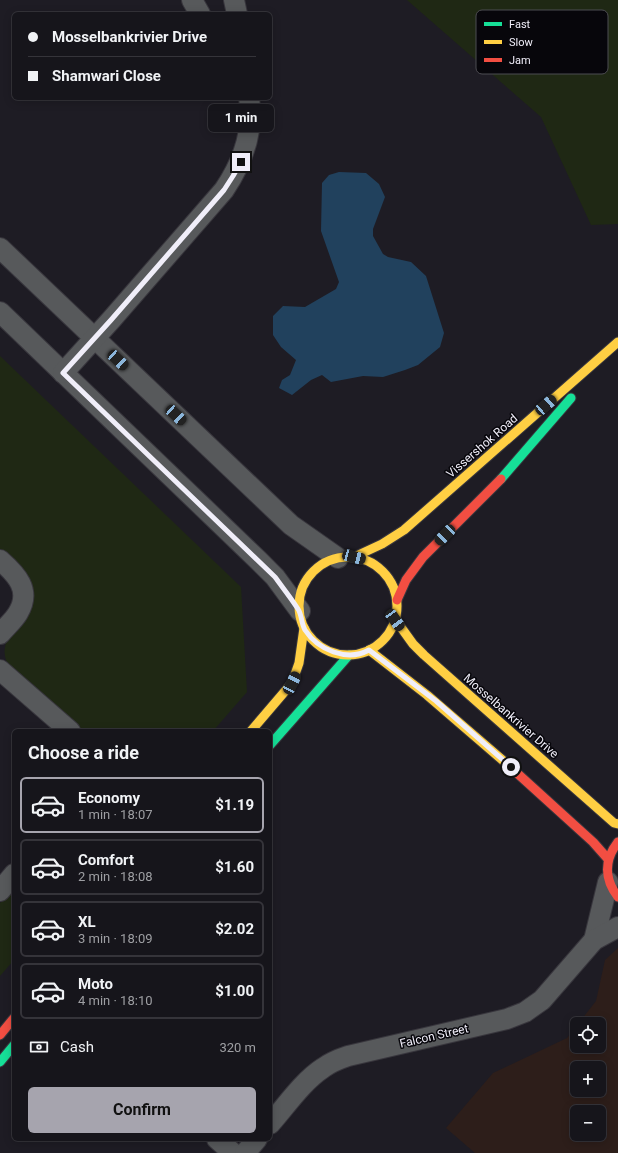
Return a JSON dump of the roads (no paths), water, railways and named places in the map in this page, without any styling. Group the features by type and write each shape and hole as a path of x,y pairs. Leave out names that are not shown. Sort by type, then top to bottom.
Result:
{"main road":[{"name":"Vissershok Road","path":"346,557 382,544 404,530 618,343"},
{"name":"Vissershok Road","path":"397,600 406,580 423,557 502,478 618,343"},
{"path":"253,729 292,683 296,674 300,656 302,620 299,603 303,587 311,574 323,563 346,557 370,561 383,571 393,585 397,600 395,620 390,632 379,644 365,652 349,655 333,652 318,645 302,620"},
{"name":"Mosselbankrivier Drive","path":"395,620 413,644 424,655 608,818 618,824"},
{"path":"369,650 415,684 487,746 593,842 608,859"},
{"path":"272,743 349,655"},
{"path":"613,889 606,870 608,859 613,847 618,842"},
{"path":"0,1035 12,1020"},
{"path":"0,1062 12,1047"}],"street":[{"path":"192,0 199,12"},
{"path":"234,0 236,12"},
{"path":"63,373 224,190 241,162 249,131 251,116 250,100"},
{"path":"0,248 291,525 346,557"},
{"path":"0,312 275,577 302,620"},
{"path":"0,560 19,578 24,593 18,613 0,634"},
{"path":"0,670 68,729"},
{"path":"0,890 12,876"},
{"name":"Falcon Street","path":"272,1122 313,1076 335,1061 356,1054 507,1019 525,1012 542,1000 594,940 613,889"},
{"name":"Falcon Street","path":"594,940 618,927"},
{"path":"219,1141 233,1153"},
{"path":"245,1153 255,1141"}],"water":[{"path":"339,172 366,173 379,184 385,197 373,229 373,236 383,254 388,257 411,262 426,276 444,333 440,347 418,365 383,377 363,376 331,382 322,375 311,380 292,395 279,388 282,380 290,375 296,360 281,347 273,335 273,316 283,306 305,307 336,289 339,282 321,231 322,183 329,175"}]}
